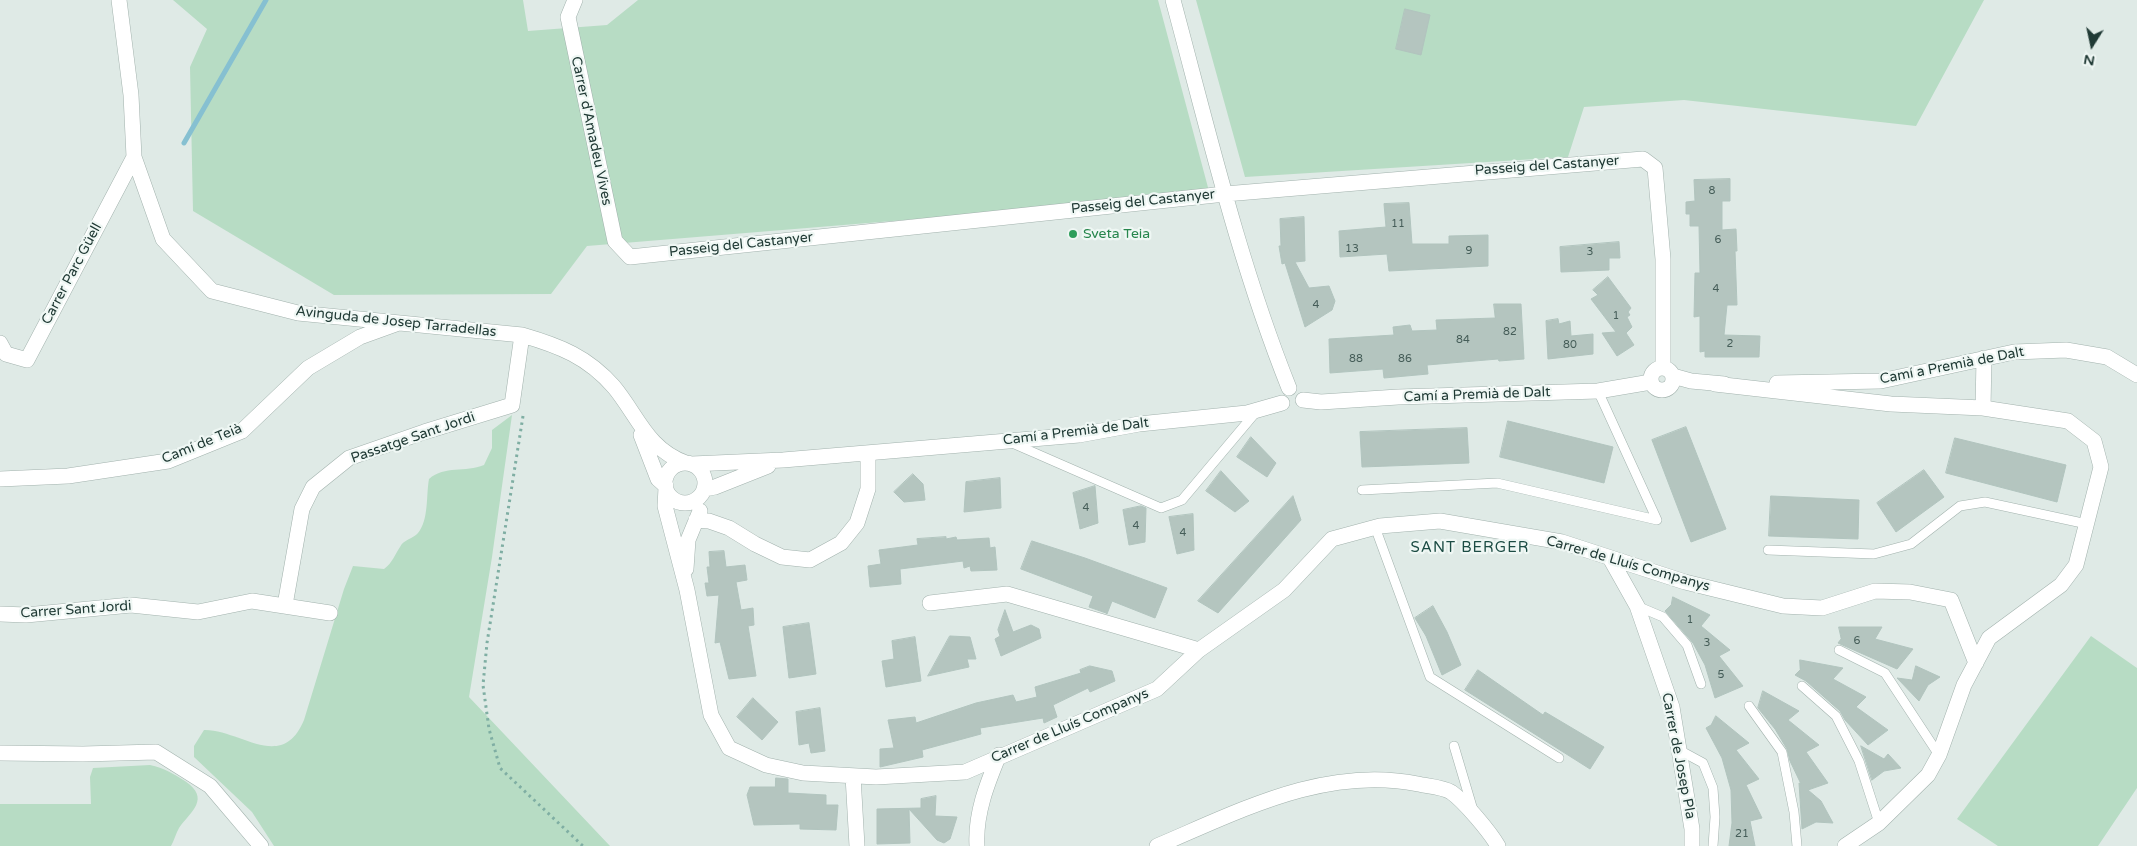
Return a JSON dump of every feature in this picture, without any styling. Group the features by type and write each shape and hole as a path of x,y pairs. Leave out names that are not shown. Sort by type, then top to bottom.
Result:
{"street":[{"name":"Avinguda de Josep Tarradellas","path":"119,0 132,95 134,157 164,239 212,291 298,313 516,334"},
{"name":"Carrer d'Amadeu Vives","path":"575,0 568,17 598,166 615,241 630,257"},
{"path":"1173,0 1225,194 1262,315 1289,388"},
{"name":"Carrer Parc Güell","path":"0,343 6,354 27,360 134,157"},
{"name":"Passeig del Castanyer","path":"630,257 1225,194 1643,159 1655,168 1663,259 1668,371"},
{"name":"Camí de Teià","path":"0,479 68,476 168,461 242,431 308,368 360,337 401,322"},
{"path":"512,405 516,334"},
{"name":"Camí a Premià de Dalt","path":"516,334 550,343 576,354 596,369 612,386 656,445 670,457 689,464 783,460 1080,435 1139,424 1247,413 1282,403"},
{"name":"Camí a Premià de Dalt","path":"1668,371 1691,381 1715,384 1881,381 2014,352 2066,350 2107,357 2137,375"},
{"path":"1983,408 1984,358"},
{"name":"Camí a Premià de Dalt","path":"1302,400 1321,402 1398,397 1598,391 1651,382 1656,388 1665,390 1672,385 1668,371"},
{"path":"1715,384 1890,404 1983,408 2068,421 2094,441 2101,467 2076,565 2061,585 1989,638 1964,685 1939,754 1928,775 1879,823 1845,846"},
{"path":"1289,388 1299,390 1302,400 1299,406 1293,409 1287,408 1282,403 1283,393 1289,388"},
{"name":"Passatge Sant Jordi","path":"285,605 302,509 313,487 349,458 424,432 512,405"},
{"name":"Camí a Premià de Dalt","path":"632,415 658,479 666,487"},
{"path":"696,520 710,521 729,528 755,544 782,556 810,560 840,543 857,523 868,490 868,453"},
{"name":"Camí a Premià de Dalt","path":"703,491 783,460"},
{"path":"689,464 702,473 705,479 704,502 688,540 686,558 687,590 665,506 667,476 670,470 674,466 689,464"},
{"path":"666,487 669,494 680,502 693,501 703,491"},
{"name":"Carrer de Lluís Companys","path":"687,590 711,715 730,748 766,765 803,773 853,776 876,777 965,772 1157,689 1199,650 1284,590 1332,539 1375,527 1440,521 1562,542 1693,584 1783,606 1822,608 1875,591 1910,592 1951,600 1976,663"},
{"name":"Carrer de Josep Pla","path":"1610,558 1637,606 1672,707 1692,829 1692,846"},
{"path":"930,602 1007,594 1199,650"},
{"name":"Carrer Sant Jordi","path":"0,614 26,615 132,605 198,612 252,601 330,613"},
{"path":"0,753 83,754 156,752 210,786 261,846"},
{"path":"977,846 976,835 984,792 999,756"},
{"path":"853,776 857,846"},
{"path":"1158,846 1272,797 1329,782 1392,779 1450,791 1491,834 1498,846"}],"lane":[{"path":"1362,490 1497,482 1657,520 1598,391"},
{"path":"1008,441 1160,508 1182,500 1258,410"},
{"path":"1768,550 1874,554 1910,544 1960,506 1984,502 2087,524"},
{"path":"1375,527 1430,677 1559,758"},
{"path":"1637,606 1663,617 1687,645 1702,684"},
{"path":"1839,650 1885,673 1939,754"},
{"path":"1802,686 1836,716 1859,761 1879,823"},
{"path":"1749,706 1782,752 1794,812 1797,846"},
{"path":"1454,746 1475,817"},
{"path":"1679,750 1703,763 1713,788 1716,817 1713,846"}],"path":[{"path":"512,405 523,416 487,643 484,685 489,729 500,768 583,846"}],"green space":[{"path":"173,0 523,0 528,31 607,25 638,0 1158,0 1210,195 587,246 551,294 334,295 193,211 190,67 207,29"},
{"path":"1196,0 1984,0 1916,126 1684,100 1584,107 1568,157 1245,177"},
{"path":"512,415 492,557 469,697 610,846 274,846 252,812 194,757 194,746 204,730 218,731 259,744 272,746 284,744 295,736 304,720 344,589 353,566 384,569 402,544 416,535 422,528 426,514 429,479 442,472 470,469 484,465 492,448 492,430"},
{"path":"2091,636 2137,668 2137,788 2098,846 1998,846 1957,819"},
{"path":"150,765 181,778 193,787 197,794 196,805 179,828 171,846 0,846 0,804 91,804 90,777 93,768"}],"building":[{"path":"1405,9 1430,15 1421,55 1396,49"},
{"path":"1730,179 1730,201 1722,201 1722,230 1736,229 1737,305 1727,305 1724,335 1760,336 1759,357 1705,357 1705,351 1700,352 1700,316 1694,317 1695,273 1700,273 1699,226 1690,226 1690,214 1686,214 1686,202 1695,201 1694,180"},
{"path":"1409,203 1412,244 1449,244 1449,236 1488,235 1488,266 1389,271 1387,254 1340,257 1339,231 1386,227 1384,204"},
{"path":"1304,217 1305,261 1295,262 1309,288 1329,286 1335,301 1332,310 1305,327 1285,263 1282,264 1279,246 1281,246 1280,219"},
{"path":"1619,242 1620,258 1609,258 1609,270 1561,272 1560,247"},
{"path":"1608,277 1631,308 1628,312 1630,315 1627,317 1632,327 1626,333 1634,345 1617,356 1602,333 1616,332 1591,299 1598,295 1593,290"},
{"path":"1494,304 1521,304 1524,359 1499,361 1498,359 1427,365 1428,374 1384,378 1383,369 1330,373 1329,339 1394,335 1393,327 1410,325 1412,331 1437,330 1436,320 1495,318"},
{"path":"1558,319 1559,324 1570,321 1571,336 1593,334 1593,354 1548,359 1546,321"},
{"path":"1508,421 1613,447 1604,483 1500,457"},
{"path":"1686,427 1726,529 1691,542 1652,440"},
{"path":"1467,428 1469,463 1362,467 1360,432"},
{"path":"1251,437 1276,463 1267,477 1237,457"},
{"path":"1955,438 2066,465 2057,502 1946,473"},
{"path":"1924,470 1944,497 1896,532 1877,503"},
{"path":"1221,471 1249,501 1235,512 1206,491"},
{"path":"913,474 923,484 925,500 904,502 894,492"},
{"path":"1000,478 1001,508 964,512 966,482"},
{"path":"1095,486 1098,523 1080,529 1073,493"},
{"path":"1293,496 1301,520 1218,613 1198,601"},
{"path":"1771,496 1859,500 1858,539 1769,536"},
{"path":"1141,506 1146,508 1145,542 1129,545 1123,510"},
{"path":"1193,514 1194,550 1177,554 1169,517"},
{"path":"946,537 946,539 956,537 957,540 989,538 990,548 995,547 997,570 971,571 970,566 964,568 963,561 900,569 901,584 870,587 868,566 881,564 879,550 918,545 917,539"},
{"path":"1032,541 1167,588 1155,618 1112,601 1107,614 1089,607 1093,596 1021,569"},
{"path":"724,551 726,567 745,565 747,580 736,582 741,610 753,608 754,625 748,626 756,676 729,679 720,642 715,643 719,595 707,596 705,583 709,583 707,567 710,567 709,552"},
{"path":"1673,597 1710,615 1701,626 1730,650 1719,656 1743,686 1715,698 1705,665 1693,643 1665,611 1671,605"},
{"path":"1433,606 1447,632 1461,665 1442,675 1426,636 1415,618"},
{"path":"1005,610 1013,632 1031,625 1039,629 1041,638 1001,656 995,639 1000,636 998,630"},
{"path":"809,623 816,674 789,678 783,627"},
{"path":"1839,627 1882,627 1875,639 1913,649 1897,669 1838,643 1841,639"},
{"path":"950,636 970,637 976,659 967,659 969,667 928,676"},
{"path":"915,637 921,681 886,687 882,661 894,659 892,641"},
{"path":"1800,660 1843,668 1833,679 1866,697 1856,707 1888,730 1868,745 1845,720 1840,711 1806,681 1795,675 1800,670"},
{"path":"1090,666 1112,671 1115,681 1090,692 1088,688 1053,705 1057,717 1044,723 1043,718 980,728 981,734 922,750 923,757 880,767 880,749 894,748 888,720 915,717 916,723 976,703 1013,695 1016,702 1037,697 1035,687 1081,673 1080,670"},
{"path":"1916,666 1940,677 1928,685 1919,701 1897,678 1912,680"},
{"path":"1478,670 1543,715 1545,712 1604,747 1590,769 1465,690"},
{"path":"1763,691 1799,711 1788,720 1819,745 1806,752 1828,783 1808,790 1821,801 1833,823 1816,822 1802,829 1799,783 1801,784 1790,761 1787,749 1775,729 1758,708"},
{"path":"753,698 778,722 762,740 737,717"},
{"path":"820,708 825,751 811,753 809,743 799,745 796,712"},
{"path":"1716,716 1749,743 1736,750 1759,779 1746,785 1762,818 1750,821 1755,846 1729,846 1732,823 1731,790 1722,758 1706,728 1711,725"},
{"path":"1861,746 1884,759 1888,754 1901,768 1884,771 1872,780"},
{"path":"776,778 788,779 788,793 826,795 826,805 838,805 836,830 800,829 800,824 754,825 747,795 750,787 775,787"},
{"path":"936,796 935,816 957,817 950,839 944,843 937,840 909,809 910,843 877,844 877,809 921,808 921,799"}],"waterway":[{"path":"184,143 266,0"}],"place":[{"name":"Sveta Teia","path":"1073,234"}],"district":[{"name":"SANT BERGER","path":"1470,548"}]}
